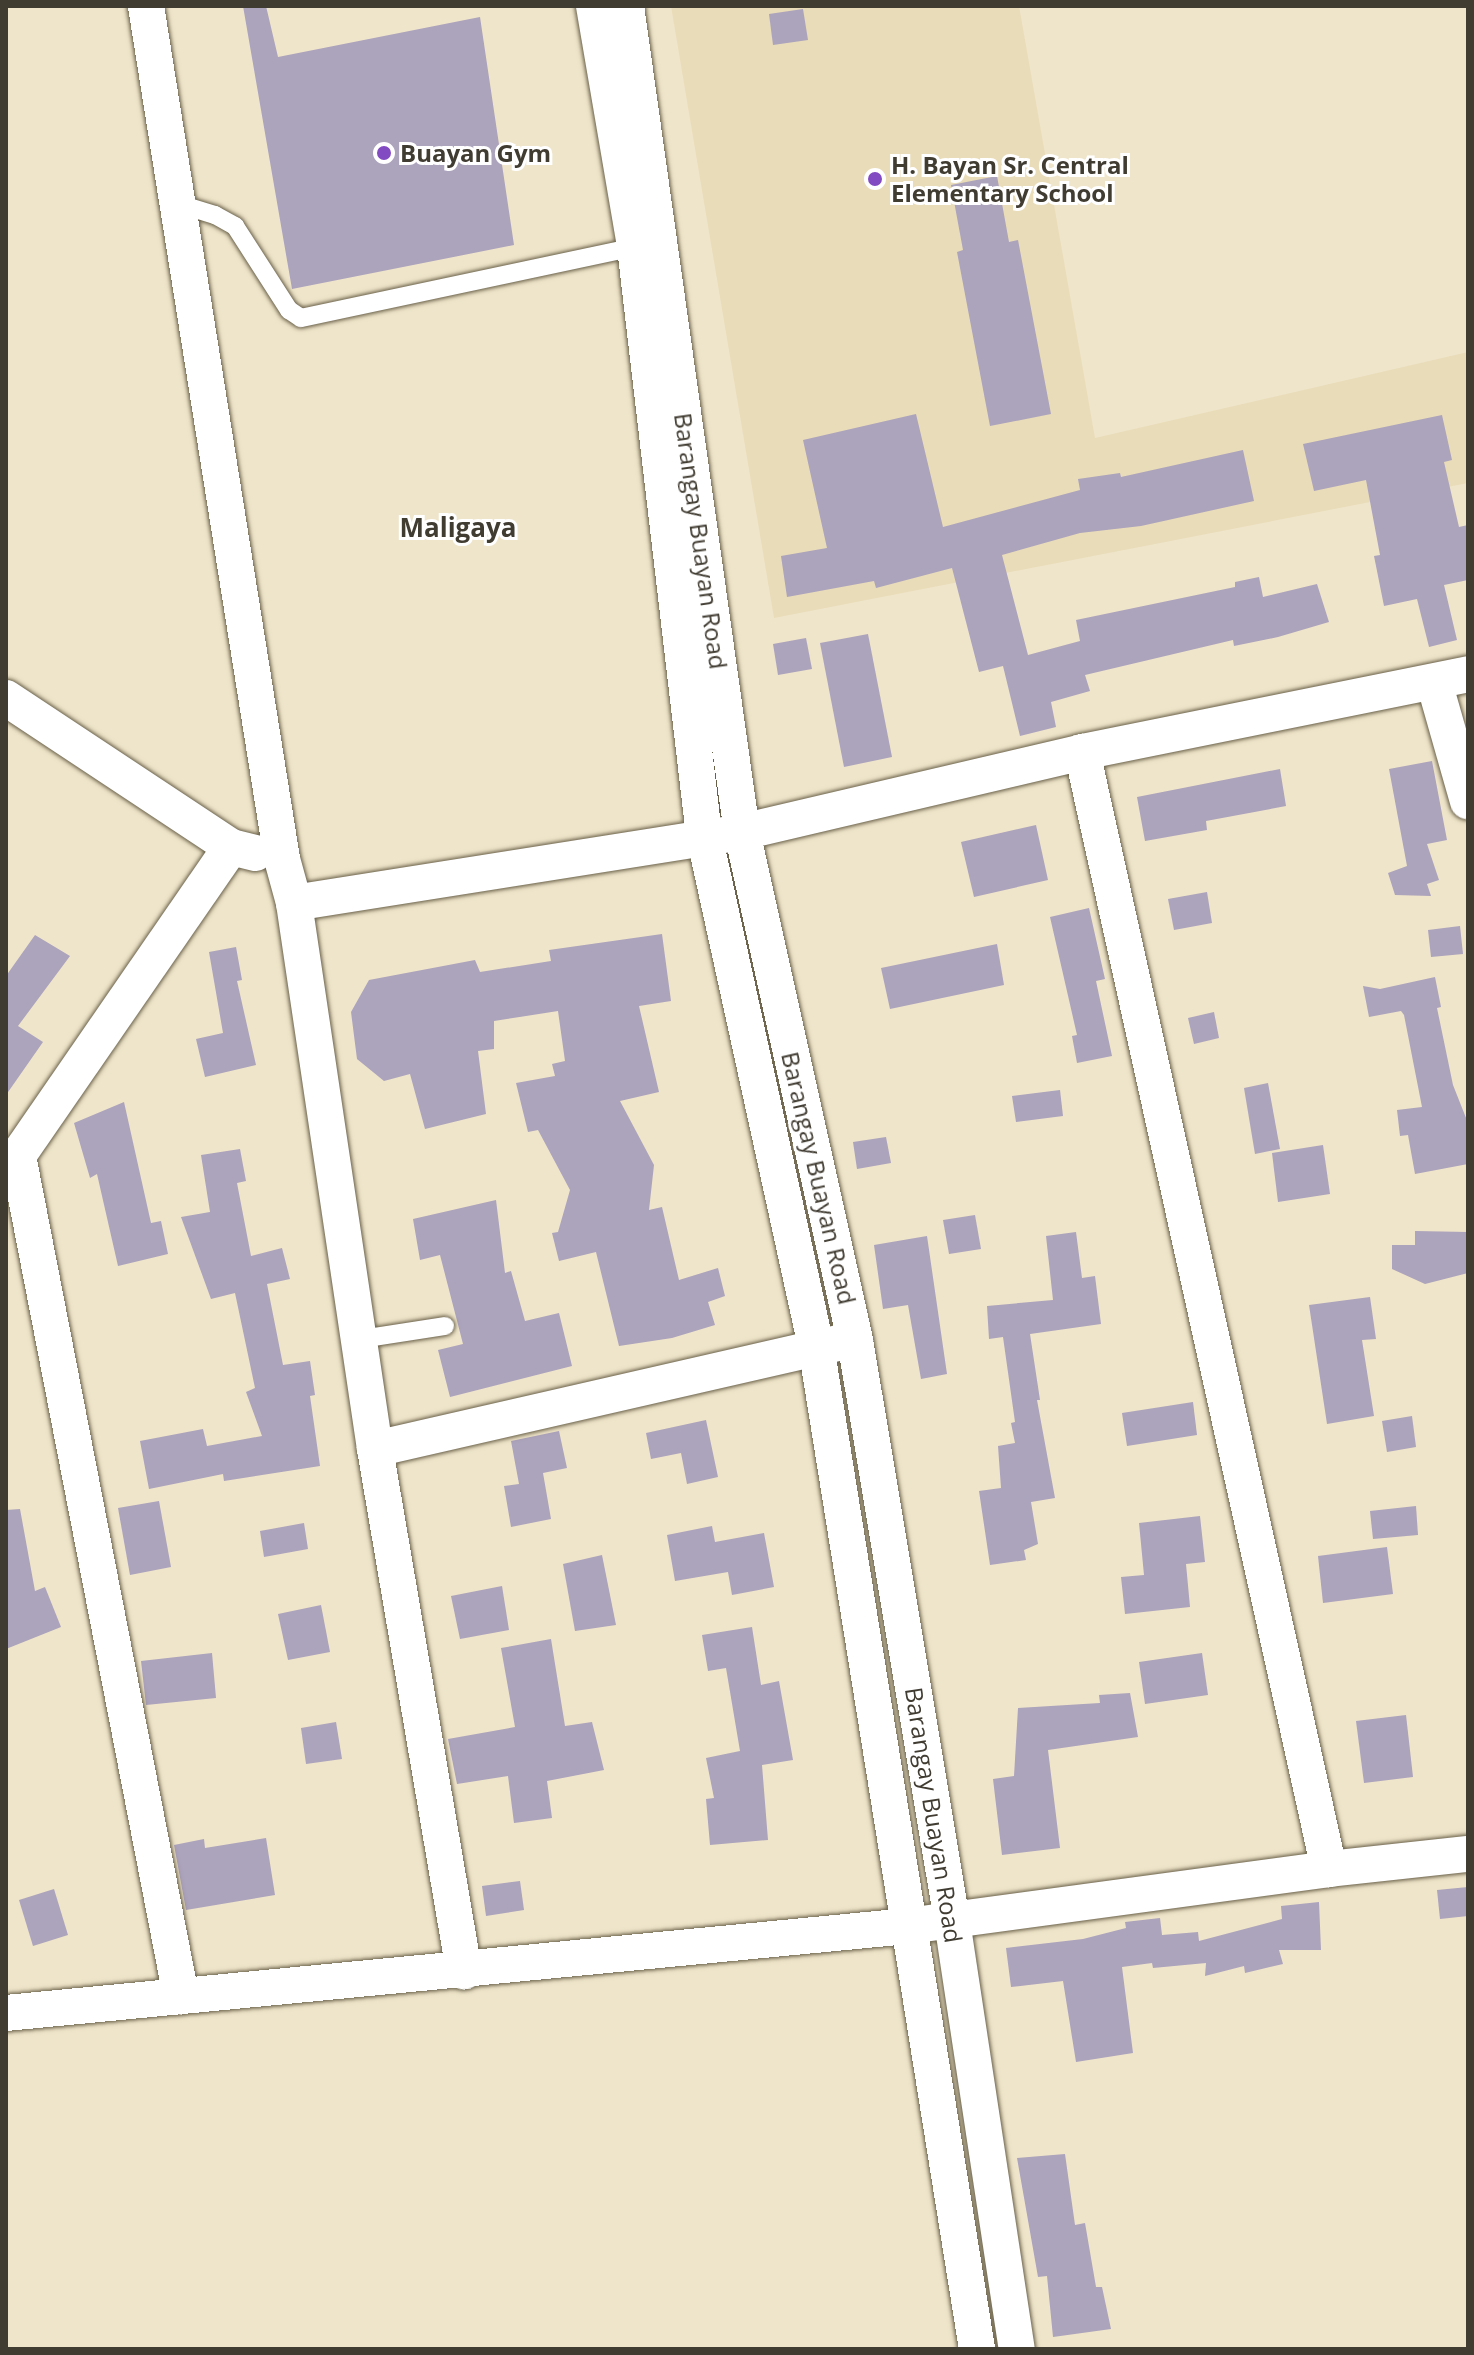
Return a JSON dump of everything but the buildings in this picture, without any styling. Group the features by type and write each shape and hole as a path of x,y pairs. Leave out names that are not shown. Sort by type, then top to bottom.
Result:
{"street":[{"path":"146,6 282,859 294,903 375,1449 464,1971"},
{"path":"594,6 635,247 704,835 816,1346 977,2349"},
{"name":"Barangay Buayan Road","path":"626,6 742,832 855,1340 952,1921 1017,2349"},
{"path":"294,903 704,835 742,832 1082,752 1451,678 1468,801"},
{"path":"6,698 231,847 282,859"},
{"path":"1082,752 1329,1869"},
{"path":"181,1996 12,1165 231,847"},
{"path":"751,1049 788,1038"},
{"path":"375,1449 816,1346 855,1340"},
{"path":"6,2013 908,1926 1329,1869 1468,1854"}],"lane":[{"path":"176,203 215,215 235,226 289,310 301,318 635,247"},
{"path":"361,1339 445,1326"}],"shaded area":[{"name":"H. Bayan Sr. Central Elementary School","path":"671,6 1019,6 1095,438 1468,352 1468,483 774,618"}],"place":[{"name":"Buayan Gym","path":"384,153"},
{"name":"H. Bayan Sr. Central Elementary School","path":"875,179"}],"district":[{"name":"Maligaya","path":"458,528"}]}
